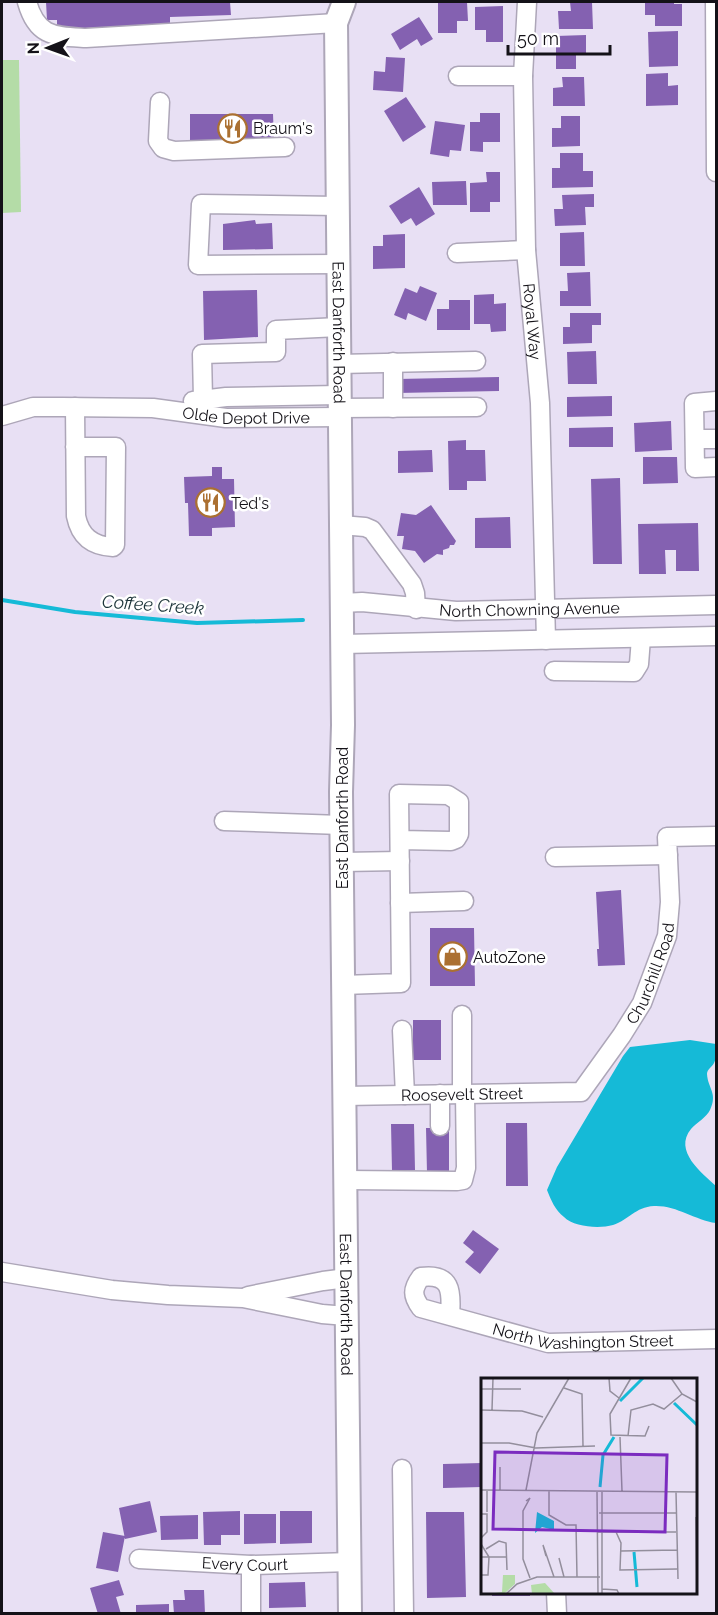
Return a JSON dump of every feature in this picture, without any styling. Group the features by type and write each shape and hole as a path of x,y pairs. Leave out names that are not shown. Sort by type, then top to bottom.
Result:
{"main road":[{"name":"East Danforth Road","path":"327,2 336,23"},
{"name":"East Danforth Road","path":"344,2 336,23 342,603 341,825 350,1614"}],"street":[{"path":"27,2 34,22 54,36 86,38 336,23"},
{"name":"Royal Way","path":"527,2 523,76 526,250 540,403 546,640"},
{"path":"715,2 717,172"},
{"path":"458,76 523,76"},
{"path":"160,102 158,141 163,148 174,151 285,147"},
{"path":"338,206 201,204 198,265 339,264"},
{"path":"457,253 526,250"},
{"path":"203,399 202,354 276,352 276,330 339,327"},
{"path":"339,364 476,361"},
{"path":"393,362 393,408"},
{"name":"Olde Depot Drive","path":"153,408 203,399 340,407"},
{"path":"717,401 694,404 695,468 717,467"},
{"name":"Olde Depot Drive","path":"2,416 33,407 153,408 226,418 340,407"},
{"path":"75,407 75,447 76,516 78,526 94,544 113,547 115,545 116,447 75,447"},
{"path":"340,407 477,407"},
{"path":"695,440 717,439"},
{"path":"341,525 365,527 372,530 412,584 416,609"},
{"name":"North Chowning Avenue","path":"342,603 362,602 416,609 456,611 717,604"},
{"name":"North Chowning Avenue","path":"342,644 717,636"},
{"path":"554,671 634,672 639,664 641,638"},
{"path":"224,821 341,825"},
{"path":"555,857 667,846 717,836"},
{"path":"343,985 401,983 400,840"},
{"name":"Churchill Road","path":"581,1092 642,1003 667,936 670,902 667,846"},
{"path":"342,862 400,861"},
{"path":"400,903 464,901"},
{"path":"345,1180 463,1180 466,1168 462,1015"},
{"path":"402,1030 405,1095"},
{"name":"Roosevelt Street","path":"344,1096 581,1092"},
{"path":"440,1094 440,1126"},
{"path":"2,1272 112,1290 243,1298 322,1314 347,1316"},
{"path":"243,1298 347,1278"},
{"name":"North Washington Street","path":"450,1315 548,1343 717,1339"},
{"path":"402,1469 404,1614"},
{"name":"Every Court","path":"139,1559 251,1565 350,1562"},
{"path":"251,1565 251,1614"},
{"path":"556,1594 556,1614"}],"green space":[{"path":"2,60 19,60 21,212 2,213"}],"water":[{"path":"690,1040 716,1044 717,1051 716,1058 707,1074 713,1095 710,1110 691,1129 686,1137 685,1145 687,1153 697,1168 716,1186 716,1223 662,1206 647,1207 619,1223 607,1226 587,1226 568,1220 556,1208 547,1190 557,1167 623,1056 630,1047"}],"building":[{"path":"46,2 230,2 231,15 170,17 170,25 57,29 57,20 47,20"},
{"path":"438,2 467,2 468,21 457,21 457,33 438,33"},
{"path":"570,2 592,2 593,29 559,29 558,11 571,11"},
{"path":"645,2 682,4 682,26 655,26 655,15 645,15"},
{"path":"503,6 503,42 486,42 486,30 475,30 475,7"},
{"path":"419,17 433,39 421,46 417,39 400,50 391,34"},
{"path":"678,31 678,66 649,67 648,32"},
{"path":"586,35 586,54 576,54 576,69 556,69 556,36"},
{"path":"386,57 405,58 403,92 373,90 374,71 385,72"},
{"path":"668,73 668,86 678,85 678,105 646,106 646,74"},
{"path":"562,77 584,77 585,106 553,106 553,88 563,87"},
{"path":"406,97 426,127 403,142 384,111"},
{"path":"480,113 500,113 500,142 483,142 483,152 470,151 470,122 480,122"},
{"name":"Braum's","path":"190,114 273,114 274,141 190,142"},
{"path":"561,116 580,116 580,146 552,147 552,128 561,128"},
{"path":"435,121 465,125 461,151 450,150 449,157 430,154"},
{"path":"560,153 583,153 583,171 593,171 593,187 552,188 552,168 560,168"},
{"path":"486,172 500,172 500,202 490,202 490,212 470,212 470,183 487,182"},
{"path":"466,181 467,205 433,205 432,182"},
{"path":"419,187 435,214 416,226 411,218 401,224 389,206"},
{"path":"594,194 594,207 585,207 586,225 555,226 554,209 563,209 562,195"},
{"path":"255,220 256,224 272,223 273,249 223,250 223,224"},
{"path":"584,232 585,266 560,266 560,233"},
{"path":"405,234 405,268 373,269 373,246 383,246 383,235"},
{"path":"590,272 591,306 560,306 560,291 568,291 567,273"},
{"path":"420,286 437,293 426,321 408,313 406,320 394,315 405,288 417,293"},
{"path":"257,290 258,337 204,340 203,291"},
{"path":"494,294 494,304 506,303 506,331 491,332 490,324 474,324 474,295"},
{"path":"449,300 470,300 470,330 437,330 437,309 449,309"},
{"path":"570,313 601,313 601,325 592,325 592,343 563,344 563,327 570,327"},
{"path":"596,351 597,384 568,384 567,352"},
{"path":"499,377 499,391 397,393 397,379"},
{"path":"612,396 612,416 567,417 567,397"},
{"path":"671,421 672,450 635,452 634,423"},
{"path":"613,427 613,447 569,447 569,428"},
{"path":"466,440 466,450 485,450 486,481 467,481 467,490 449,490 448,441"},
{"path":"432,450 433,472 398,473 398,451"},
{"path":"643,457 677,457 678,483 643,484"},
{"path":"212,467 222,467 222,479 234,479 235,527 212,528 212,536 189,536 184,477 212,476"},
{"path":"620,478 622,564 593,564 591,479"},
{"path":"431,505 456,541 454,545 443,550 443,555 437,554 424,563 415,551 402,549 404,536 397,536 401,513 416,515"},
{"path":"510,517 511,548 475,548 475,518"},
{"path":"698,523 699,571 676,571 676,550 665,550 666,574 639,574 638,524"},
{"path":"621,890 625,965 598,966 596,892"},
{"name":"AutoZone","path":"430,928 474,928 475,986 430,986"},
{"path":"413,1020 441,1020 441,1060 413,1060"},
{"path":"506,1123 527,1123 528,1186 506,1186"},
{"path":"391,1124 414,1124 415,1170 392,1171"},
{"path":"426,1128 449,1128 449,1173 427,1173"},
{"path":"473,1230 499,1249 480,1274 465,1262 474,1252 463,1243"},
{"path":"481,1463 481,1487 443,1488 443,1464"},
{"path":"150,1501 157,1532 125,1539 119,1508"},
{"path":"240,1511 240,1535 221,1535 221,1545 204,1545 203,1512"},
{"path":"280,1511 312,1511 312,1543 280,1544"},
{"path":"426,1512 464,1512 466,1597 427,1598"},
{"path":"244,1514 276,1514 276,1543 244,1544"},
{"path":"198,1515 198,1539 161,1540 160,1516"},
{"path":"103,1532 125,1536 118,1572 96,1568"},
{"path":"119,1580 124,1595 116,1597 121,1614 98,1614 90,1588"},
{"path":"305,1582 306,1607 269,1608 269,1583"},
{"path":"184,1590 204,1590 205,1614 174,1614 173,1600 185,1600"},
{"path":"492,1594 530,1594 530,1596 492,1596"},
{"path":"169,1604 169,1614 136,1614 136,1605"}],"waterway":[{"name":"Coffee Creek","path":"2,600 75,612 197,623 303,620"}],"place":[{"name":"Braum's","path":"232,128"},
{"name":"Ted's","path":"210,503"},
{"name":"AutoZone","path":"452,957"}]}
